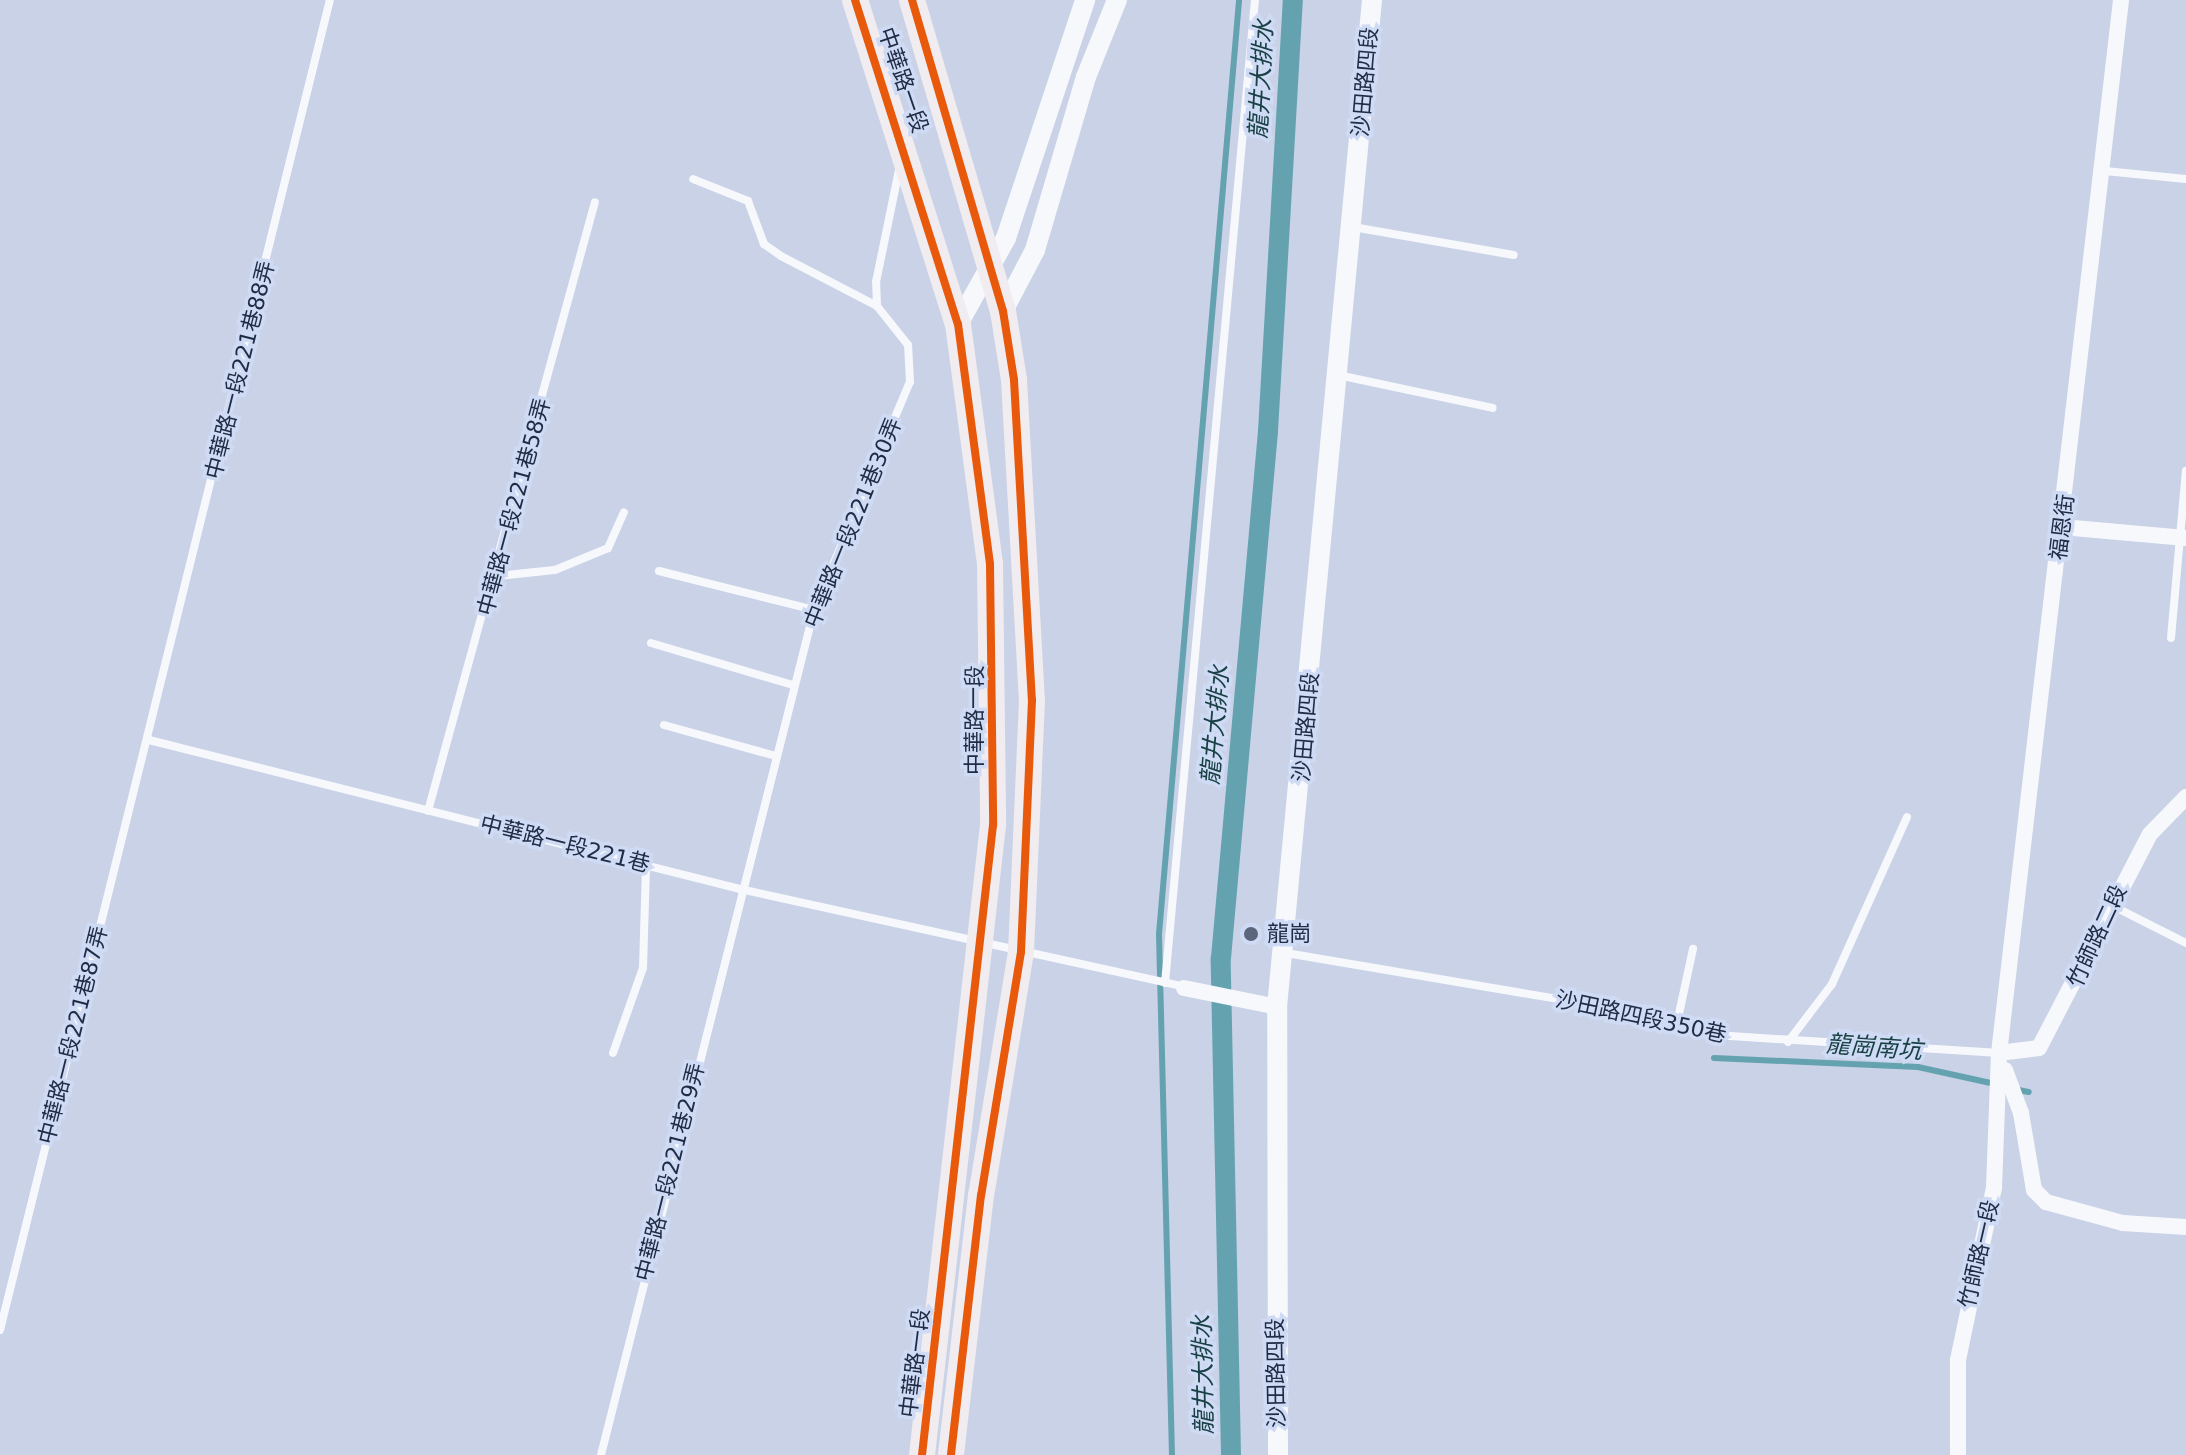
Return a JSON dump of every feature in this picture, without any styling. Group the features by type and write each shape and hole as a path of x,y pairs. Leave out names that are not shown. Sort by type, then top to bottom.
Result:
{"main road":[{"name":"中華路一段","path":"855,0 904,137 958,324 990,564 993,825 922,1455"},
{"name":"中華路一段","path":"912,0 1003,311 1016,412 1032,700 1021,952 981,1195 951,1455"}],"street":[{"path":"958,324 1006,238 1085,0"},
{"path":"1003,311 1035,250 1086,77 1117,0"},
{"name":"沙田路四段","path":"1278,1455 1277,1007 1286,953 1372,0"},
{"name":"福恩街","path":"1999,1053 2105,171 2121,0"},
{"path":"2062,527 2182,538"},
{"name":"竹師路二段","path":"1999,1053 2039,1048 2110,905 2150,834 2186,797"},
{"path":"1184,988 1277,1007"},
{"path":"1999,1053 2021,1113 2034,1190 2046,1202 2123,1223 2186,1227"},
{"name":"竹師路一段","path":"1958,1455 1958,1360 1994,1188 1999,1053"}],"lane":[{"name":"中華路一段221巷88弄","path":"149,740 330,0"},
{"path":"1165,983 1255,0"},
{"path":"693,179 748,201 764,244 781,256 877,306 876,282 904,137"},
{"path":"2105,171 2186,179"},
{"name":"中華路一段221巷58弄","path":"428,811 497,576 595,202"},
{"path":"1352,226 1514,255"},
{"name":"中華路一段221巷30弄","path":"740,889 814,610 910,382 908,345 877,306"},
{"path":"1338,375 1493,408"},
{"path":"2171,638 2186,471"},
{"path":"497,576 555,570 608,548 624,512"},
{"path":"659,571 814,610"},
{"path":"651,643 793,685"},
{"path":"664,725 776,756"},
{"name":"中華路一段221巷","path":"149,740 740,889 1184,988"},
{"name":"中華路一段221巷87弄","path":"0,1330 149,740"},
{"path":"1788,1042 1832,984 1907,817"},
{"path":"613,1053 643,968 646,864"},
{"name":"中華路一段221巷29弄","path":"601,1455 740,889"},
{"path":"2110,905 2186,943"},
{"path":"1677,1023 1693,949"},
{"name":"沙田路四段350巷","path":"1286,953 1788,1042 1891,1042 1999,1053"}],"waterway":[{"path":"1172,1455 1159,934 1239,0"},
{"name":"龍井大排水","path":"1231,1455 1221,958 1268,431 1293,0"},
{"name":"龍崗南坑","path":"1714,1058 1918,1067 1995,1084"},
{"name":"龍崗南坑","path":"2013,1089 2029,1092"}],"cycle path":[{"path":"855,0 958,324 990,564 993,825 922,1455"},
{"path":"912,0 1003,311 1014,380 1032,700 1021,952 981,1195 951,1455"}],"place":[{"name":"龍崗","path":"1251,934"}]}
